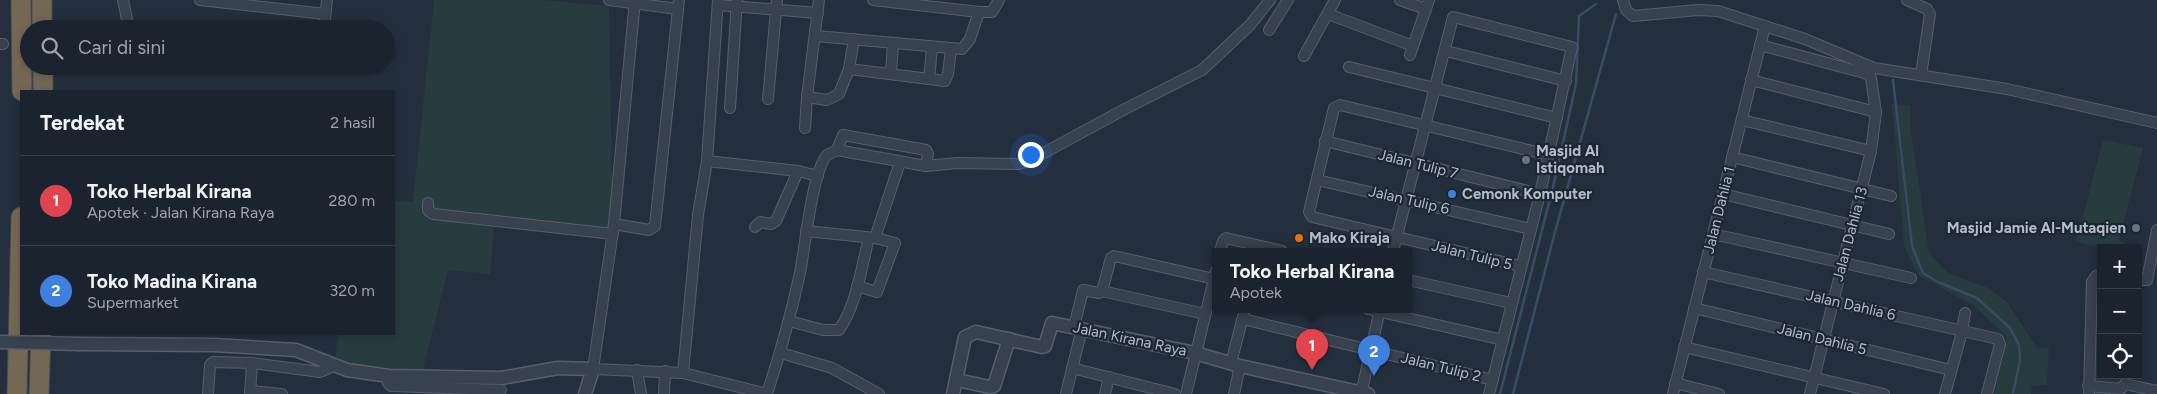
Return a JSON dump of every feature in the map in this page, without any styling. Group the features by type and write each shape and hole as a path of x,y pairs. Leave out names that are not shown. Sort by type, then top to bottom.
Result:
{"highway":[{"path":"21,0 21,20"},
{"path":"42,0 42,20"},
{"path":"22,75 22,90"},
{"path":"43,75 43,90"},
{"path":"17,394 20,261"},
{"path":"39,394 41,335"}],"street":[{"path":"123,0 128,20"},
{"path":"200,0 325,14"},
{"path":"325,20 327,0"},
{"path":"428,203 428,210 433,214 614,229 654,229 678,5 609,0"},
{"path":"805,128 819,0"},
{"path":"873,0 979,12 992,12 999,0"},
{"path":"837,150 926,166 957,163 1018,164 1048,152 1125,109 1202,70 1250,25 1270,0"},
{"path":"1269,30 1288,0"},
{"path":"1304,56 1335,0"},
{"path":"1328,14 1411,51 1428,5 1400,0"},
{"path":"1907,0 1927,10 1930,14 1921,75"},
{"path":"585,394 593,369 614,229 635,2"},
{"path":"683,373 698,215 707,161 718,3 777,5 818,13"},
{"path":"730,108 736,4"},
{"path":"768,99 777,5"},
{"path":"1625,5 1633,16 1698,10 1718,11 1765,26 1874,68 2015,91 2157,124"},
{"path":"816,36 961,50 965,47 974,30 979,12"},
{"path":"1394,248 1446,52 1453,17 1572,47 1540,194 1520,266 1489,394"},
{"name":"Jalan Dahlia 1","path":"1674,389 1765,26"},
{"path":"807,97 827,100 839,94 849,69 854,39"},
{"path":"891,73 894,44"},
{"name":"Jalan Dahlia 13","path":"1760,46 1868,74 1871,78 1876,112 1871,151 1853,225 1841,263 1810,394"},
{"path":"929,80 932,48"},
{"path":"849,69 945,81 948,79 951,49"},
{"path":"1446,52 1566,81"},
{"path":"1349,67 1557,118"},
{"path":"1751,80 1876,112"},
{"path":"1317,180 1325,141 1336,105 1549,155"},
{"path":"1742,120 1871,151"},
{"path":"0,342 214,345 300,351 334,366 388,376 501,388 558,368 664,371 683,373 767,394 781,353 800,272 806,231 818,176 825,157 837,150 844,135 926,150 928,154 926,166"},
{"name":"Jalan Tulip 7","path":"1325,141 1540,194"},
{"path":"879,158 883,142"},
{"path":"1732,157 1891,196"},
{"path":"707,161 798,171 818,176"},
{"path":"788,320 823,330 839,330 845,320 900,162"},
{"path":"755,227 760,222 771,224 776,221 798,171"},
{"name":"Jalan Tulip 6","path":"1317,180 1408,199 1530,230"},
{"name":"Jalan Tulip 5","path":"1317,180 1309,212 1312,217 1520,266"},
{"path":"1723,194 1889,234"},
{"path":"2142,280 2147,280 2157,230"},
{"path":"806,231 872,238 894,243 895,246 877,292 857,286"},
{"path":"1713,234 1911,278"},
{"path":"1221,248 1223,240 1226,238 1257,248"},
{"path":"1102,291 1111,258 1116,256 1212,274"},
{"name":"Jalan Dahlia 6","path":"1703,272 1998,339 2000,344 1987,394"},
{"path":"2097,276 2092,282 2089,390 2121,389 2125,384 2157,391"},
{"path":"1412,281 1511,303"},
{"path":"1186,394 1212,287"},
{"path":"1066,394 1072,368 1083,290 1099,293 1102,291 1205,314"},
{"name":"Jalan Dahlia 5","path":"1694,308 1951,370"},
{"path":"1234,394 1236,364 1244,313"},
{"path":"1363,393 1378,313"},
{"path":"1391,313 1503,340"},
{"path":"1945,394 1962,332 1965,313"},
{"name":"Jalan Tulip 2","path":"1243,319 1493,380"},
{"name":"Jalan Kirana Raya","path":"1009,339 1042,347 1045,346 1051,324 1078,328 1195,353 1363,393"},
{"path":"953,394 965,337 970,333 976,332 1009,339 994,386 990,387 957,380"},
{"path":"1684,347 1814,376 1884,394"},
{"path":"781,353 832,368 879,394"},
{"path":"208,394 211,363 252,363 320,372 334,366"},
{"path":"252,363 250,393 282,394"},
{"path":"1072,368 1144,390 1175,394"},
{"path":"637,370 641,394"},
{"path":"664,371 664,394"},
{"path":"1105,394 1109,378"},
{"path":"1674,389 1719,394"}],"green space":[{"path":"434,0 542,0 609,6 613,234 495,221 490,274 448,270 421,377 334,366 338,335 395,335 395,201 413,202"},
{"path":"1892,104 1910,105 1910,125 1929,253 1948,273 1988,288 2007,302 2037,348 2049,347 2047,385 2032,386 2031,394 1994,394 2007,337 1973,305 1918,275 1904,246"},
{"path":"2103,140 2143,148 2119,240 2125,244 2097,244 2097,246 2076,242"},
{"path":"2097,341 2097,379 2123,379 2123,394 2090,394 2092,342"}],"waterway":[{"path":"1500,394 1554,183 1576,84 1579,16 1596,4"},
{"path":"1513,394 1555,232 1616,14"},
{"path":"1893,80 1912,246 1923,273 1938,282 1977,298 2010,328 2019,345 2020,360 2013,394"}],"place":[{"name":"Masjid Al Istiqomah","path":"1526,160"},
{"name":"Cemonk Komputer","path":"1452,194"},
{"name":"Masjid Jamie Al-Mutaqien","path":"2136,228"},
{"name":"Mako Kiraja","path":"1299,238"},
{"name":"Toko Herbal Kirana","path":"1312,370"},
{"name":"Toko Madina Kirana","path":"1374,376"}]}
